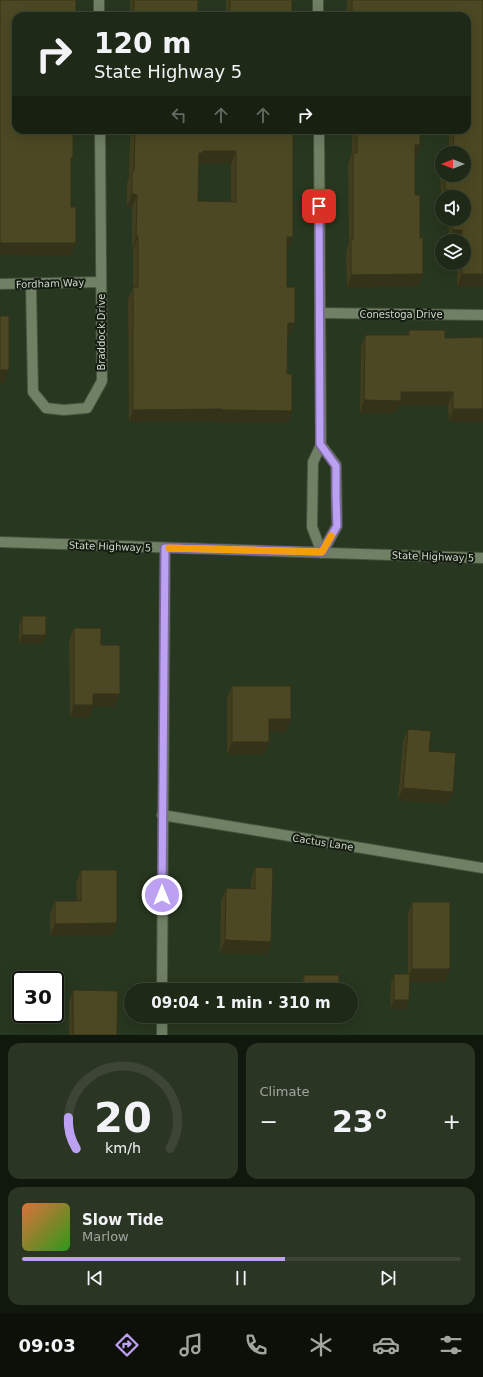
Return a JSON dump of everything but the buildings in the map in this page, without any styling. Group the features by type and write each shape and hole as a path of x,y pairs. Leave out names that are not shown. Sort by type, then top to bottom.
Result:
{"street":[{"path":"99,0 99,12"},
{"path":"318,0 318,12"},
{"name":"Braddock Drive","path":"32,284 33,392 46,408 64,410 87,408 102,381 100,134"},
{"path":"319,134 320,444 313,462 312,527 322,552"},
{"name":"Fordham Way","path":"0,284 101,282"},
{"name":"Conestoga Drive","path":"320,314 483,315"},
{"path":"320,444 336,466 337,526 322,552"},
{"name":"State Highway 5","path":"0,542 483,558"},
{"path":"162,983 165,548"},
{"name":"Cactus Lane","path":"162,815 483,868"},
{"path":"162,1023 162,1035"}],"slow traffic":[{"path":"169,548 322,552 331,536"}],"route":[{"path":"162,895 165,548 322,552 337,526 336,466 320,444 319,206"}]}
